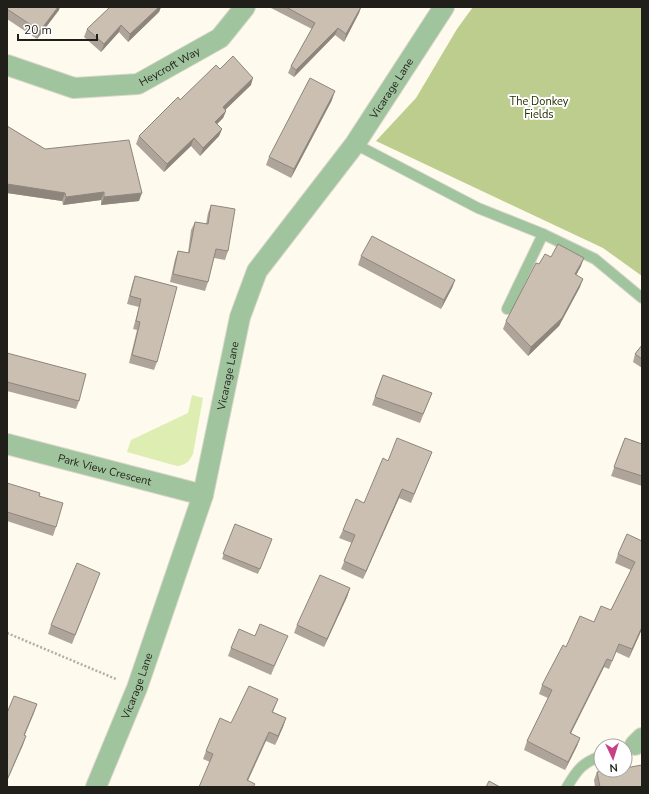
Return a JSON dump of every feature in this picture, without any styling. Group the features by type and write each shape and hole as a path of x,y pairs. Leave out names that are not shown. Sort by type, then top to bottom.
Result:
{"street":[{"name":"Heycroft Way","path":"7,65 74,88 138,84 220,38 245,7"},
{"name":"Vicarage Lane","path":"96,787 137,688 203,495 240,317 257,271 355,144 444,7"},
{"name":"Park View Crescent","path":"7,444 203,495"}],"lane":[{"path":"355,144 478,208 543,234 595,259 642,298"},
{"path":"507,309 543,234"},
{"path":"567,787 575,772 587,761 593,759"}],"path":[{"path":"7,633 137,688"}],"green space":[{"name":"The Donkey Fields","path":"473,7 642,7 642,276 603,248 376,141 416,98 457,29"},
{"path":"192,395 203,398 193,454 187,463 177,466 127,452 131,440 188,413"}],"building":[{"path":"7,7 58,7 40,31 7,9"},
{"path":"110,7 159,7 130,34 121,25 104,44 87,29"},
{"path":"286,7 361,7 346,34 338,28 296,70 291,66 315,23"},
{"path":"233,56 253,78 223,107 226,111 215,122 222,129 203,148 194,138 167,164 139,136 178,97 180,100 216,65 220,69"},
{"path":"310,78 335,91 294,169 269,157"},
{"path":"7,126 45,149 129,140 142,193 104,197 104,192 66,197 65,193 7,184"},
{"path":"211,205 235,209 228,251 216,249 208,282 173,274 178,251 189,253 195,222 208,224"},
{"path":"372,236 455,280 444,300 361,256"},
{"path":"558,244 584,258 575,274 583,279 562,318 531,347 506,321 536,263 539,264 545,254 551,257"},
{"path":"135,276 177,287 157,362 132,355 140,322 136,321 141,299 130,296"},
{"path":"642,345 642,359 635,354"},
{"path":"7,353 86,374 79,401 7,382"},
{"path":"383,375 432,393 423,414 375,397"},
{"path":"397,438 432,452 414,494 402,489 366,571 344,561 355,535 343,530 356,499 364,503 383,458 388,461"},
{"path":"625,438 642,444 642,476 614,467"},
{"path":"7,483 40,493 39,496 63,503 56,527 7,512"},
{"path":"235,524 272,539 260,569 223,554"},
{"path":"627,534 642,541 642,627 632,649 619,644 612,661 607,659 570,733 580,738 568,762 527,741 552,690 542,685 563,645 566,647 580,616 594,622 601,606 611,610 635,562 618,554"},
{"path":"77,563 100,573 75,635 51,625"},
{"path":"320,575 350,588 327,639 297,625"},
{"path":"260,624 288,636 274,666 231,648 239,629 255,636"},
{"path":"249,686 278,699 272,712 286,718 278,736 269,732 247,780 255,784 253,787 199,787 213,754 206,751 220,718 231,723"},
{"path":"14,696 37,704 24,735 26,736 7,780 7,713"},
{"path":"642,765 642,787 600,787 598,778 633,778 633,767"},
{"path":"489,781 500,787 486,787"}]}
